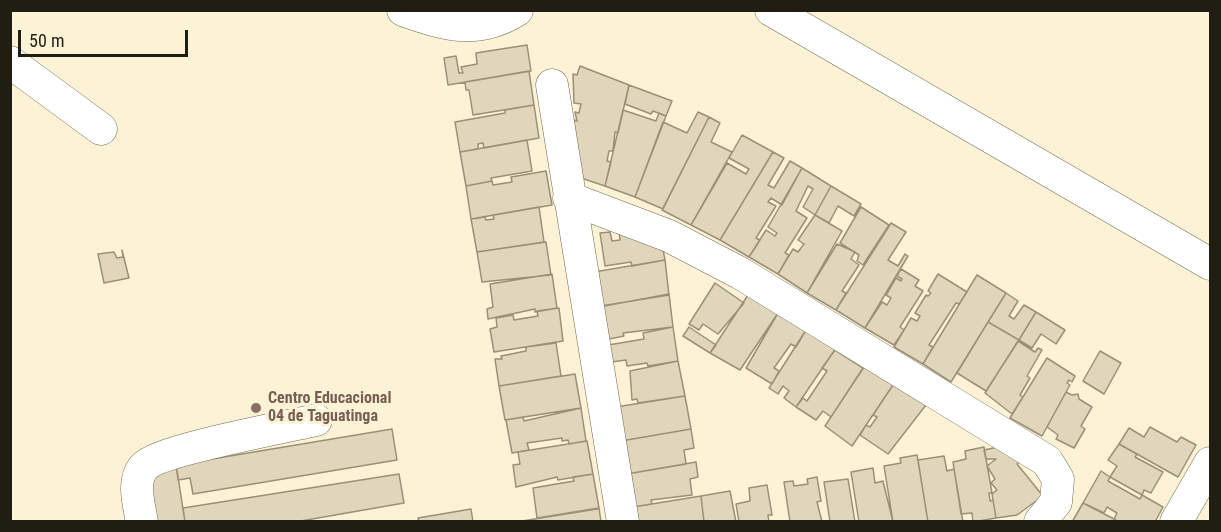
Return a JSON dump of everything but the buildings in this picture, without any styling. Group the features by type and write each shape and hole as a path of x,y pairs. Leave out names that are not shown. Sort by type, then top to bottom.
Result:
{"street":[{"path":"403,10 453,26 485,24 517,10"},
{"path":"771,10 1210,264"},
{"path":"10,62 101,129"},
{"path":"552,85 623,522"},
{"path":"569,198 669,236 740,273 1047,461 1058,479 1056,502 1040,522"},
{"path":"142,522 138,478 144,466 168,455 316,420"},
{"path":"1176,522 1210,463"}],"place":[{"name":"Centro Educacional 04 de Taguatinga","path":"256,408"}]}
